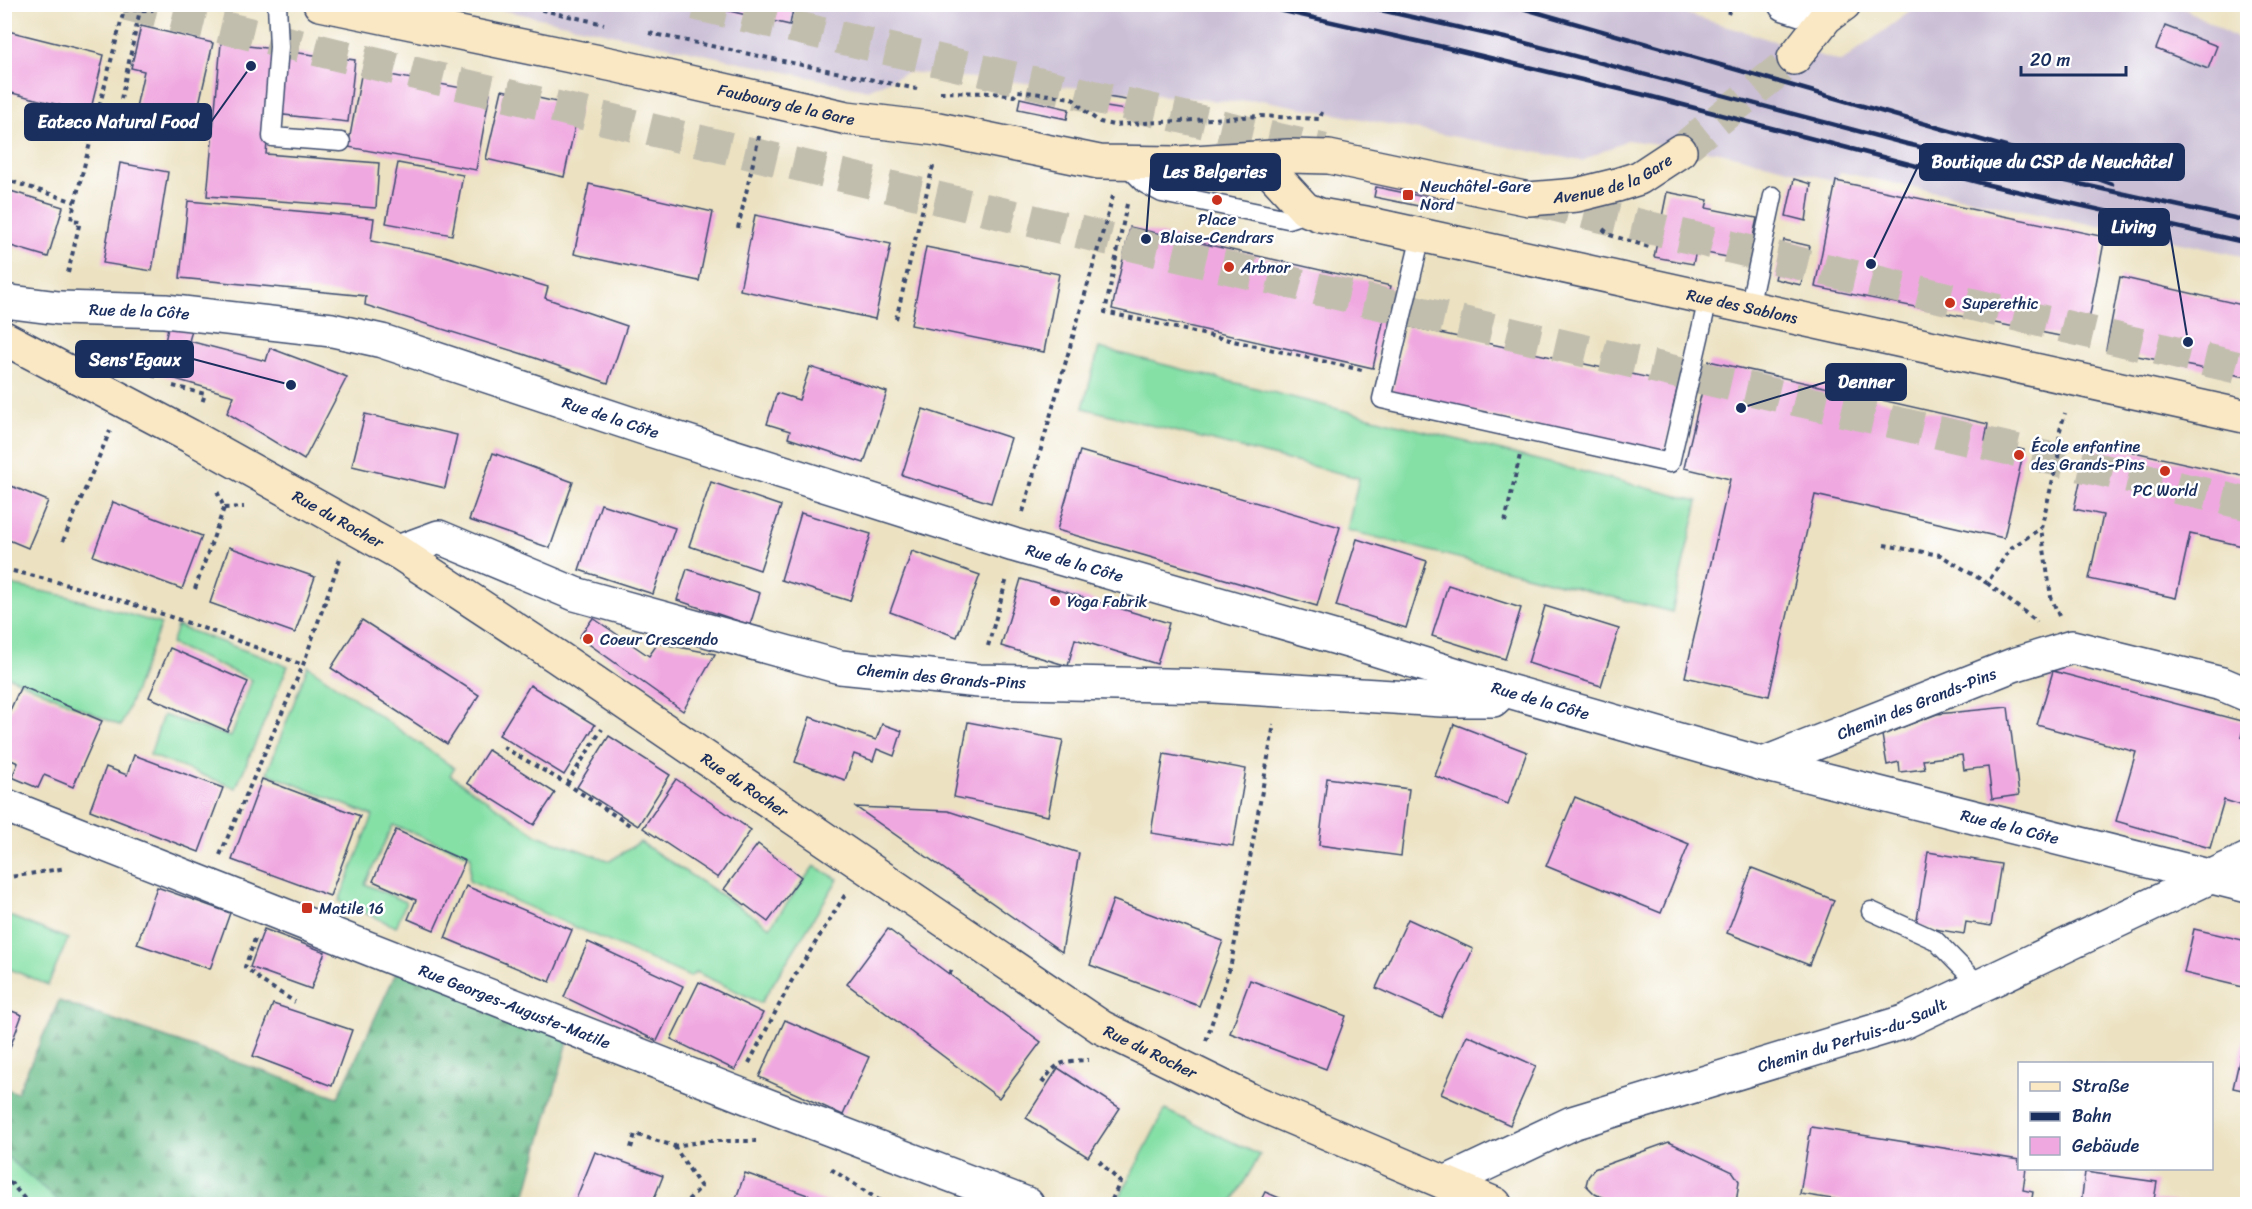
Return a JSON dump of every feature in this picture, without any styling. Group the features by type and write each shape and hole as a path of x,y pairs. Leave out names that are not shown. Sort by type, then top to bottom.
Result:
{"main road":[{"name":"Faubourg de la Gare","path":"320,4 768,99 847,118 938,129 1083,160 1178,164 1258,159"},
{"path":"1794,58 1835,11"},
{"name":"Avenue de la Gare","path":"1258,159 1289,156 1348,159 1530,199 1577,195 1617,186 1639,178 1680,151"},
{"name":"Rue des Sablons","path":"1258,159 1305,209 1320,215 2247,417"},
{"name":"Rue du Rocher","path":"4,339 190,436 398,552 1101,1027 1250,1100 1495,1204"}],"street":[{"path":"1785,4 1835,11"},
{"name":"Rue de la Côte","path":"4,301 59,308 165,311 332,330 382,341 647,429 1014,544 1365,646 1505,690 1763,764 2247,886"},
{"name":"Chemin des Grands-Pins","path":"398,552 439,537 575,594 840,668 979,681 1213,686 1442,700 1493,700 1505,690"},
{"path":"2072,647 2222,684 2247,695"},
{"name":"Chemin des Grands-Pins","path":"1763,764 2013,665 2072,647"},
{"name":"Rue Georges-Auguste-Matile","path":"4,805 769,1106 1027,1204"},
{"name":"Chemin du Pertuis-du-Sault","path":"1445,1183 1572,1123 1904,1022 2247,859"}],"lane":[{"path":"277,4 279,47 272,136 342,142"},
{"path":"1124,163 1145,184 1162,194 1288,219 1297,216 1305,209"},
{"path":"1749,308 1773,196"},
{"path":"1421,236 1382,399 1670,463 1708,299"},
{"path":"1871,911 1935,939 1979,985"}],"path":[{"path":"65,283 80,221 71,220 124,10 152,10 153,4"},
{"path":"516,4 604,24"},
{"path":"1728,14 1732,4"},
{"path":"121,99 140,10"},
{"path":"649,33 927,91"},
{"path":"936,91 1014,96 1018,91 1072,98 1100,122 1113,125 1260,116 1320,119 1322,112"},
{"path":"738,228 768,99"},
{"path":"896,319 934,161"},
{"path":"4,179 75,202"},
{"path":"1023,512 1114,195"},
{"path":"1129,195 1105,312 1368,371"},
{"path":"1603,229 1610,235 1649,247 1654,257"},
{"path":"154,381 165,311"},
{"path":"164,383 206,394 190,436"},
{"path":"2066,409 2060,430 2058,459 2041,528 2051,597 2072,647"},
{"path":"63,541 114,424"},
{"path":"1505,522 1526,431"},
{"path":"195,589 224,508 213,482"},
{"path":"1987,583 2011,548 2041,528"},
{"path":"979,681 1014,544"},
{"path":"1884,546 1940,555 1987,583 2021,611 2072,647"},
{"path":"219,857 303,664 340,558"},
{"path":"4,570 52,580 188,622 303,664"},
{"path":"567,784 608,720"},
{"path":"1205,1043 1231,964 1274,722"},
{"path":"503,747 567,784 631,826"},
{"path":"4,878 70,868 89,869 101,842"},
{"path":"746,1069 791,982 851,885"},
{"path":"266,907 245,967 263,982 295,1002"},
{"path":"1042,1083 1049,1073 1063,1061 1090,1060"},
{"path":"632,1148 635,1134 674,1146 707,1141 756,1141"},
{"path":"674,1146 701,1187 684,1204"},
{"path":"1099,1161 1120,1182 1110,1204"},
{"path":"4,1174 29,1204"}],"shaded area":[{"path":"1655,4 1841,62 1919,5 2178,5 2247,44 2247,257 1840,172 1836,181 1720,152 1627,140 1582,161 1261,100 1232,102 908,72 868,90 479,5"}],"green space":[{"path":"1099,348 1698,501 1672,612 1347,530 1359,478 1083,408"},
{"path":"5,584 66,596 161,624 121,726 5,675"},
{"path":"177,626 288,666 236,788 150,755 163,715 231,737 252,680 171,644"},
{"path":"308,666 454,768 450,775 539,836 610,861 640,842 770,927 814,866 838,879 761,1003 696,972 690,977 469,881 471,856 393,825 365,884 406,902 396,927 339,901 373,816 267,773"},
{"path":"4,914 68,939 48,985 5,967"},
{"path":"402,960 572,1027 523,1204 5,1204 4,1088 17,1093 59,1001 338,1097"},
{"path":"1165,1110 1260,1155 1231,1204 1116,1204"},
{"path":"5,1155 62,1204 5,1204"}],"building":[{"path":"699,4 794,4 790,25"},
{"path":"141,26 213,43 194,126 135,112 144,71 131,68"},
{"path":"2165,26 2217,46 2208,69 2156,49"},
{"path":"4,30 104,55 90,113 4,91"},
{"path":"221,43 275,49 266,154 379,163 376,208 207,196"},
{"path":"282,51 355,60 348,122 275,114"},
{"path":"362,70 490,93 476,170 348,147"},
{"path":"502,90 579,107 564,177 486,159"},
{"path":"1082,93 1145,103 1144,113 1081,103"},
{"path":"1020,98 1069,109 1067,119 1018,109"},
{"path":"120,163 168,172 152,271 103,263"},
{"path":"398,163 463,175 452,235 386,223"},
{"path":"1794,179 1811,184 1806,221 1786,216"},
{"path":"1836,181 2105,237 2085,341 1815,287"},
{"path":"589,184 713,212 699,281 574,254"},
{"path":"1376,187 1439,200 1438,210 1374,197"},
{"path":"4,189 63,207 48,257 4,244"},
{"path":"1667,192 1708,200 1706,208 1757,218 1748,261 1696,251 1693,264 1654,257"},
{"path":"188,201 374,218 371,241 445,256 548,287 545,298 627,326 608,383 365,305 366,296 180,278"},
{"path":"755,215 891,244 875,319 740,290"},
{"path":"1130,227 1391,286 1373,368 1112,309"},
{"path":"1784,240 1810,246 1801,285 1775,279"},
{"path":"926,247 1059,274 1044,352 911,325"},
{"path":"2120,277 2247,306 2247,377 2106,350"},
{"path":"169,323 193,327 189,341 266,361 270,348 347,377 304,460 227,413 234,396 158,374"},
{"path":"1407,326 1678,384 1664,453 1392,394"},
{"path":"1709,361 1988,424 1985,441 2024,450 2004,538 1815,495 1769,696 1685,677 1730,479 1684,468"},
{"path":"810,367 887,392 864,463 788,438 790,431 767,424 777,393 799,400"},
{"path":"923,409 1011,438 991,503 902,475"},
{"path":"365,414 457,435 445,488 352,466"},
{"path":"2089,442 2247,477 2247,547 2190,534 2176,598 2089,579 2103,515 2074,509"},
{"path":"1080,451 1340,527 1317,606 1057,530"},
{"path":"493,453 573,482 550,548 469,520"},
{"path":"711,482 781,506 760,570 689,546"},
{"path":"4,483 48,501 28,548 4,538"},
{"path":"113,502 202,536 182,589 93,556"},
{"path":"601,504 675,528 653,594 579,570"},
{"path":"801,513 871,534 850,601 781,580"},
{"path":"1357,539 1427,561 1406,628 1336,606"},
{"path":"229,547 315,577 295,633 210,603"},
{"path":"912,551 980,575 957,637 890,612"},
{"path":"687,569 760,593 750,625 677,600"},
{"name":"Yoga Fabrik","path":"1021,579 1169,623 1157,664 1075,639 1068,666 1001,646"},
{"path":"1448,585 1521,608 1505,659 1432,636"},
{"path":"1545,606 1619,629 1601,686 1528,663"},
{"path":"593,618 649,656 658,643 715,654 683,711 579,637"},
{"path":"362,620 479,695 447,744 331,668"},
{"path":"170,648 248,682 227,731 149,697"},
{"path":"2053,671 2245,722 2241,737 2247,739 2247,807 2224,800 2210,848 2116,821 2136,752 2037,725"},
{"path":"530,685 595,725 564,775 499,735"},
{"path":"21,686 102,721 73,787 44,775 38,788 12,777 18,763 4,757 4,724"},
{"path":"2008,707 2019,795 1992,799 1988,767 1964,770 1962,755 1923,760 1925,769 1900,772 1899,762 1887,765 1882,735 1937,714"},
{"path":"810,717 876,740 882,724 902,731 894,756 877,749 873,761 854,754 845,780 795,762"},
{"path":"968,722 1063,740 1048,816 954,797"},
{"path":"1454,724 1527,752 1508,804 1435,776"},
{"path":"609,736 670,775 638,826 577,787"},
{"path":"488,750 555,793 534,825 467,783"},
{"path":"1164,754 1246,769 1233,846 1151,833"},
{"path":"134,755 223,788 199,852 90,810 106,767 127,775"},
{"path":"1327,778 1409,789 1401,856 1319,845"},
{"path":"262,779 360,816 330,896 232,860"},
{"path":"676,779 751,830 718,878 643,828"},
{"path":"1575,797 1689,844 1661,913 1546,866"},
{"path":"856,807 948,811 1079,853 1062,952"},
{"path":"396,830 465,861 434,930 408,919 416,900 373,881"},
{"path":"758,844 801,877 768,922 724,889"},
{"path":"1928,852 2001,864 1991,926 1966,922 1964,934 1916,926"},
{"path":"1752,868 1834,900 1809,965 1727,933"},
{"path":"466,886 572,930 550,982 445,938"},
{"path":"157,887 230,913 210,969 137,944"},
{"path":"1113,900 1223,941 1199,1006 1090,965"},
{"path":"1408,919 1473,949 1441,1017 1376,988"},
{"path":"264,929 325,952 311,989 250,967"},
{"path":"888,929 1041,1042 999,1098 847,984"},
{"path":"2194,929 2247,941 2247,988 2184,973"},
{"path":"588,942 683,986 657,1041 564,997"},
{"path":"1250,980 1346,1016 1326,1069 1230,1033"},
{"path":"699,982 763,1013 735,1070 671,1039"},
{"path":"273,1004 352,1030 332,1086 253,1056"},
{"path":"4,1008 22,1015 5,1061 4,1061"},
{"path":"785,1020 869,1057 843,1115 759,1077"},
{"path":"2247,1027 2247,1091 2233,1088"},
{"path":"1467,1035 1536,1066 1510,1125 1441,1094"},
{"path":"1058,1068 1120,1108 1088,1157 1026,1118"},
{"path":"1811,1127 2018,1160 2018,1170 2026,1170 2023,1190 2033,1192 2031,1204 1864,1204 1800,1194"},
{"path":"1669,1142 1733,1172 1739,1181 1736,1204 1617,1204 1595,1194 1586,1185 1594,1169"},
{"path":"595,1152 663,1176 652,1204 574,1204"},
{"path":"2085,1172 2157,1182 2154,1200 2195,1204 2081,1204"},
{"path":"745,1173 833,1204 734,1204"},
{"path":"1265,1192 1294,1204 1259,1204"}],"tunnel":[{"path":"125,4 1326,291 2248,504"},
{"path":"695,4 1324,150"},
{"path":"1680,151 1794,58"},
{"path":"1537,201 2248,370"}],"railway":[{"path":"1252,4 1649,96 1989,185 2248,243"},
{"path":"1354,4 1514,40 1907,144 2248,221"},
{"path":"1508,4 2023,152 2112,184"}],"place":[{"name":"Eateco Natural Food","path":"251,66"},
{"name":"Neuchâtel-Gare Nord","path":"1408,195"},
{"name":"Place Blaise-Cendrars","path":"1217,200"},
{"name":"Les Belgeries","path":"1146,239"},
{"name":"Boutique du CSP de Neuchâtel","path":"1871,264"},
{"name":"Arbnor","path":"1229,267"},
{"name":"Superethic","path":"1950,303"},
{"name":"Living","path":"2188,342"},
{"name":"Sens'Egaux","path":"291,385"},
{"name":"Denner","path":"1741,408"},
{"name":"École enfantine des Grands-Pins","path":"2019,455"},
{"name":"PC World","path":"2165,471"},
{"name":"Yoga Fabrik","path":"1055,601"},
{"name":"Coeur Crescendo","path":"588,639"},
{"name":"Matile 16","path":"307,908"}]}
